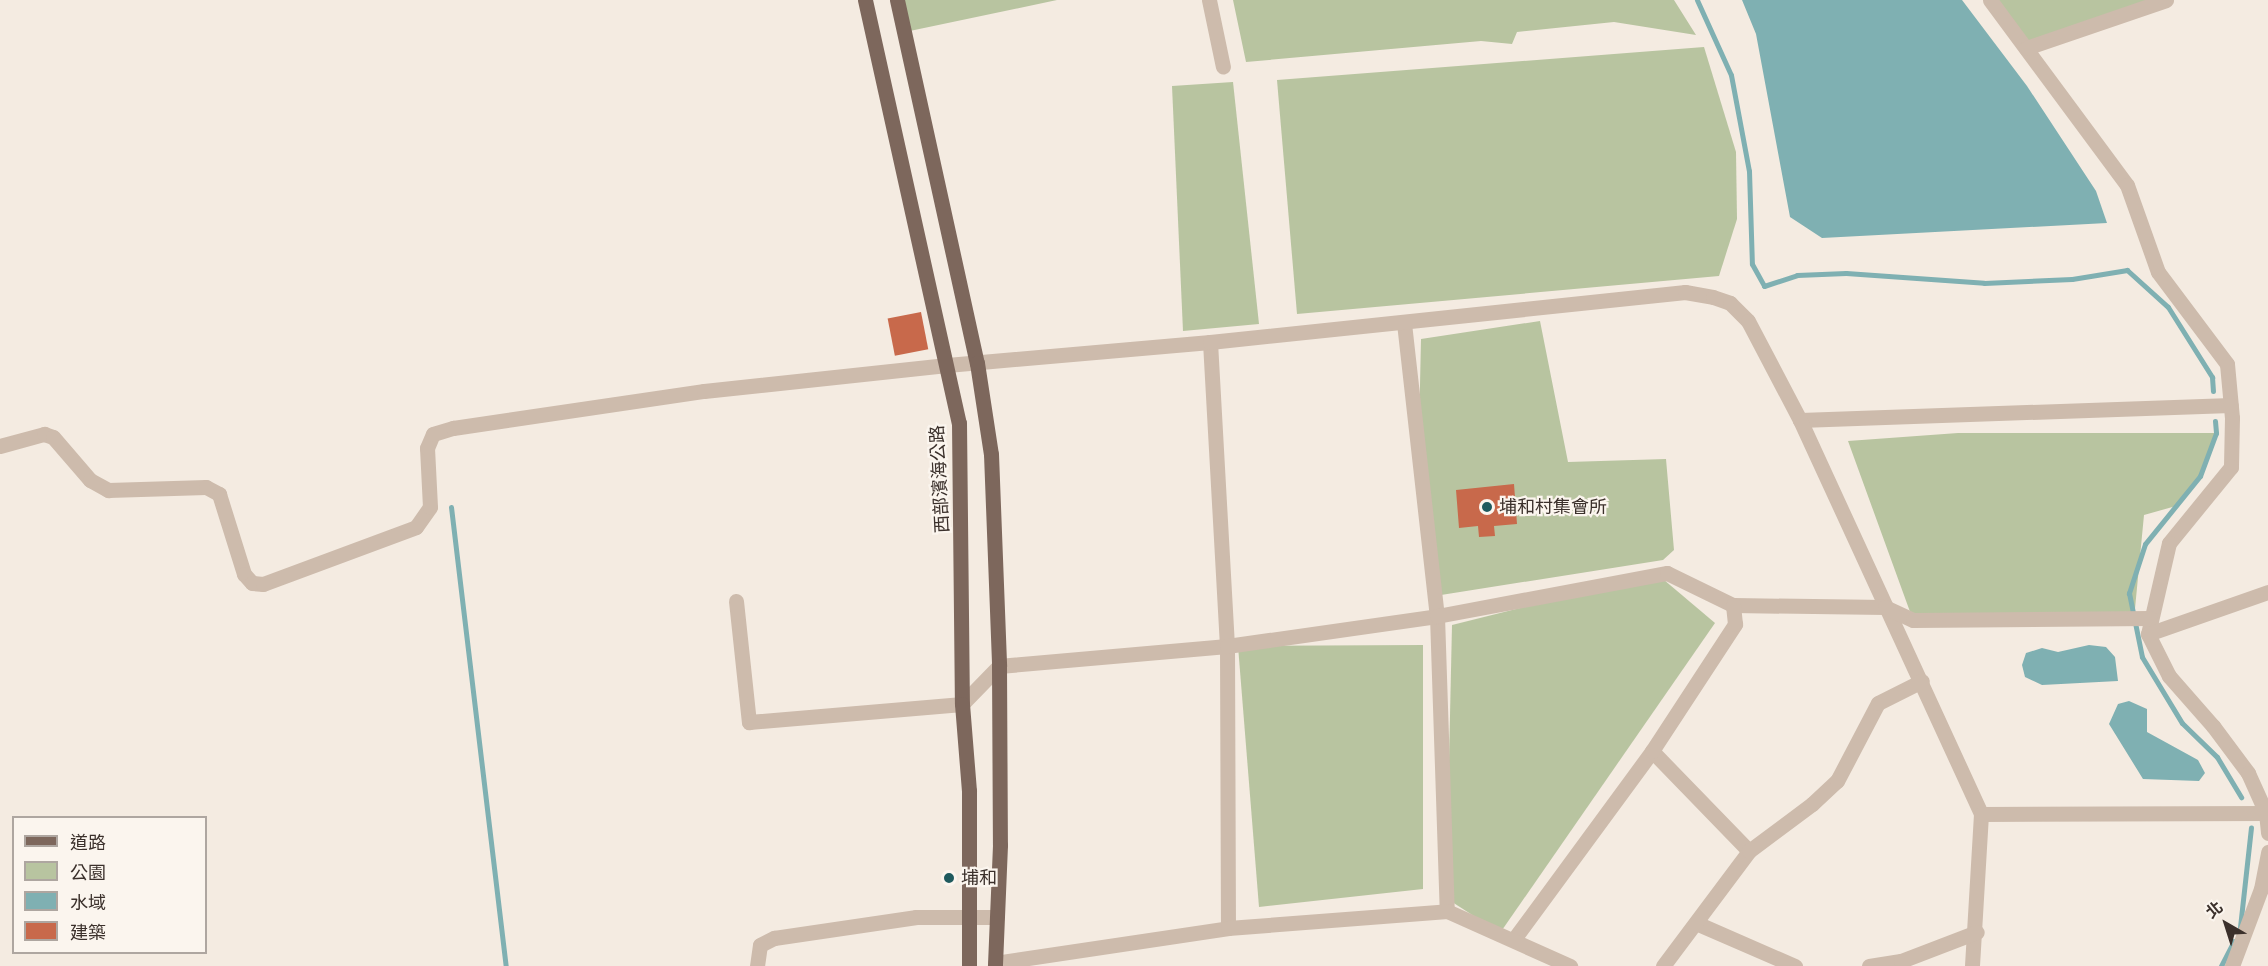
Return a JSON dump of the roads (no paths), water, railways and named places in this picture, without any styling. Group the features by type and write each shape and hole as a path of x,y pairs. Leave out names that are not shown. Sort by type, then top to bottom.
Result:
{"main road":[{"name":"西部濱海公路","path":"865,0 958,423 962,704 969,791 969,966"},
{"path":"897,0 977,363 991,454 999,666 995,964"}],"street":[{"path":"1209,0 1223,67"},
{"path":"1990,0 2127,185 2158,272 2227,364 2231,405 2231,467 2169,543 2149,626 2169,676 2213,726 2248,773 2266,813 2268,833"},
{"path":"2026,48 2166,0"},
{"path":"0,446 44,434 53,437 90,480 108,490 206,487 219,494 244,574 252,583 263,584 416,526 430,507 427,448 433,434 704,392 947,365 1404,323 1685,292 1713,297 1730,303 1749,321 1800,420 1885,607 1922,681 1981,814 1977,932 1972,966"},
{"path":"1404,323 1418,477 1437,616 1447,911"},
{"path":"1210,342 1227,646 1228,928"},
{"path":"1800,420 2231,405"},
{"path":"736,601 749,722 962,704 999,666 1227,646 1437,616 1667,573 1734,605 1885,607 1913,620 2149,626 2268,592"},
{"path":"1514,939 1652,751 1735,624 1734,605"},
{"path":"1663,966 1749,851 1812,804 1836,781 1878,703 1922,681"},
{"path":"1652,751 1749,851"},
{"path":"1981,814 2266,813"},
{"path":"2232,966 2261,889 2268,852"},
{"path":"995,964 1228,928 1447,911 1570,966"},
{"path":"757,966 760,945 774,938 916,916 997,916"},
{"path":"1696,923 1795,966"},
{"path":"1869,966 1901,961 1977,932"}],"water":[{"path":"1742,0 1962,0 2027,86 2096,191 2107,223 1822,238 1790,217 1756,34"},
{"path":"2089,645 2106,647 2115,657 2118,681 2042,685 2025,677 2022,665 2026,653 2042,648 2058,652"},
{"path":"2129,701 2147,709 2147,732 2198,760 2205,773 2199,781 2143,779 2109,724 2118,704"}],"waterway":[{"path":"1697,0 1731,75 1749,171 1752,264 1764,286 1797,275 1846,273 1984,283 2072,279 2127,270 2168,307 2212,377 2213,391"},
{"path":"2215,421 2216,433 2200,476 2145,544 2129,593 2142,657 2182,723 2217,757 2241,797"},
{"path":"451,507 506,966"},
{"path":"2240,927 2251,828"},
{"path":"2221,966 2234,941"}],"place":[{"name":"埔和村集會所","path":"1487,507"},
{"name":"埔和","path":"949,878"}]}
